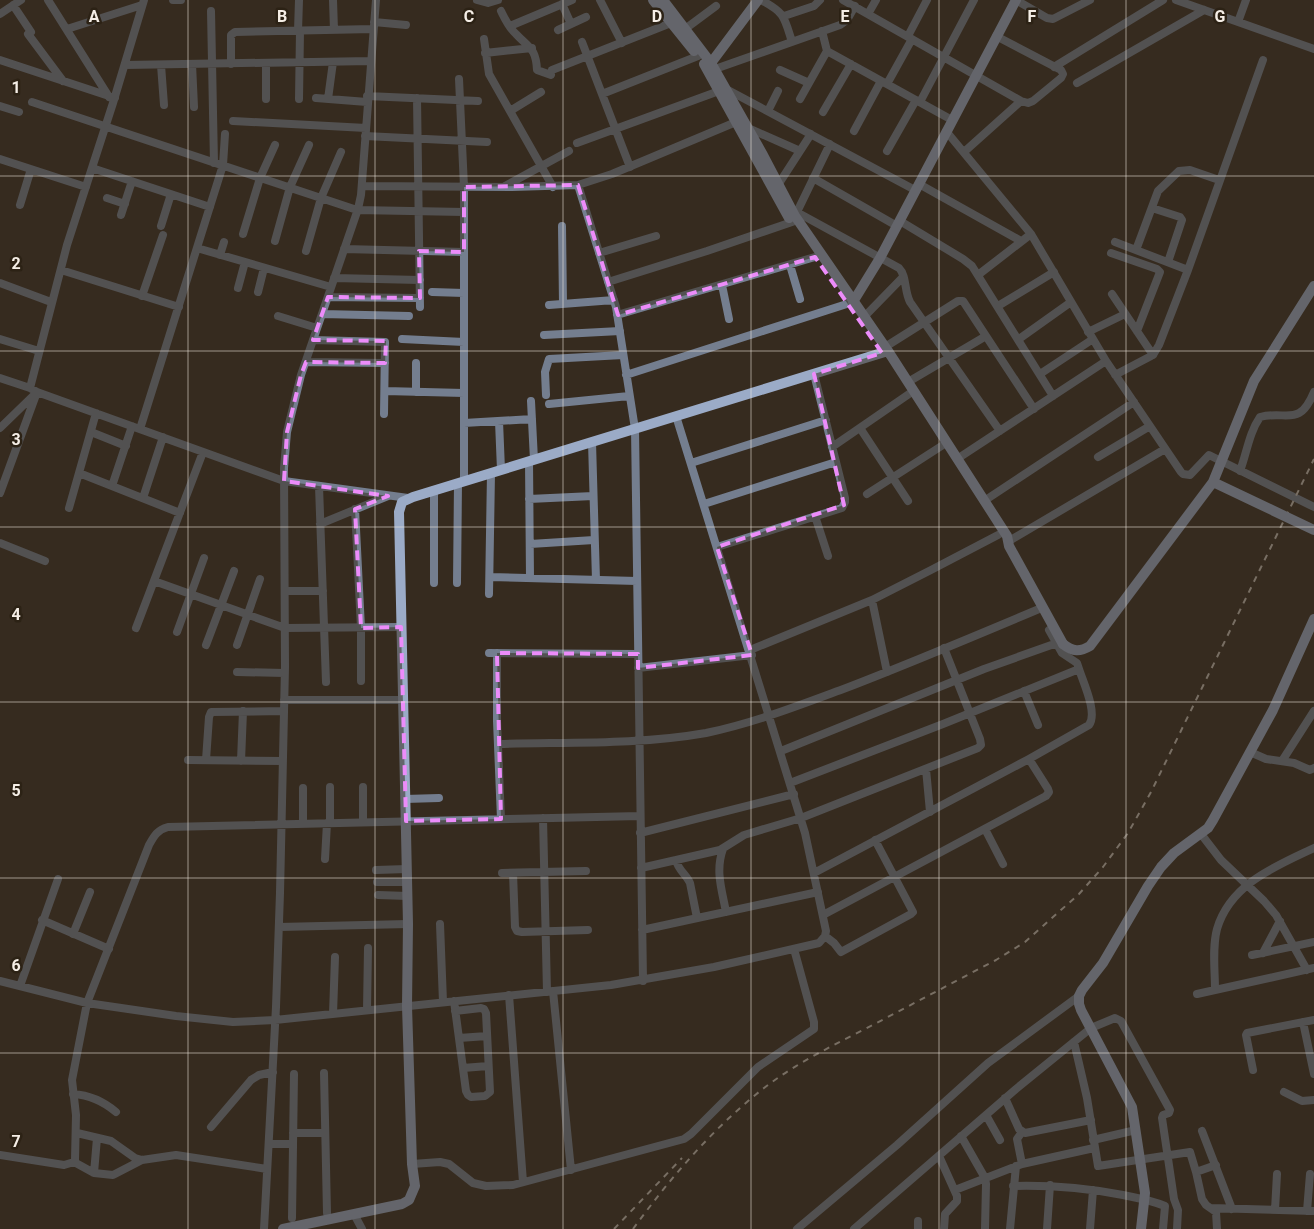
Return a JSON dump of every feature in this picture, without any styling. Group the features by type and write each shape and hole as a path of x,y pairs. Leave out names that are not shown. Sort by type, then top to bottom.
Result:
{"main road":[{"path":"654,0 698,56 710,66"},
{"path":"663,0 710,66 736,122 780,204 815,257 908,382 984,501 1060,644 1076,651 1090,646 1213,482 1254,381 1314,286"},
{"path":"710,66 759,0"},
{"path":"850,303 880,258 1016,0"},
{"path":"722,90 748,128 778,185 850,303 864,317 909,394 998,534 1007,543"},
{"path":"283,1229 402,1204 409,1200 415,1186 412,1164 408,1006 408,882 399,512 402,502 408,498 814,374 885,350"},
{"path":"1213,482 1314,530"},
{"path":"1141,1229 1145,1199 1132,1107 1078,1004 1079,996 1103,963 1161,867 1184,844 1208,828 1213,820 1274,710 1314,619"}],"street":[{"path":"0,14 21,0"},
{"path":"48,0 112,98"},
{"path":"174,0 181,0"},
{"path":"298,0 299,99"},
{"path":"333,0 334,30"},
{"path":"264,1229 276,1020 279,927 285,628 284,481 288,424 313,340 358,210 362,186 367,99 376,0"},
{"path":"477,0 488,4 498,0"},
{"path":"510,26 572,0"},
{"path":"600,0 622,43"},
{"path":"759,0 776,9 784,16 792,42"},
{"path":"784,16 814,6 820,0"},
{"path":"843,0 1021,101 1028,103 1033,101 1061,78 1063,74 1061,70 996,36"},
{"path":"868,14 876,0"},
{"path":"854,131 910,37 926,0"},
{"path":"887,151 944,57 974,0"},
{"path":"1016,0 1047,18 1053,19 1090,0"},
{"path":"1054,67 1163,0"},
{"path":"1176,0 1314,49"},
{"path":"1238,22 1246,0"},
{"path":"66,29 143,3"},
{"path":"0,492 33,390 39,352 67,245 106,127 112,98 143,3"},
{"path":"562,4 571,24"},
{"path":"13,5 63,81"},
{"path":"685,29 716,6"},
{"path":"710,66 792,42 844,23 855,6"},
{"path":"1077,83 1204,10"},
{"path":"211,11 214,162"},
{"path":"501,11 514,33 532,48 536,55 537,70 551,73 671,23"},
{"path":"558,30 586,16"},
{"path":"231,64 231,35 233,33 334,30 406,25"},
{"path":"800,99 827,51 822,31"},
{"path":"484,39 489,74 553,186"},
{"path":"582,42 630,167"},
{"path":"486,53 532,48"},
{"path":"827,51 952,120"},
{"path":"602,94 698,56"},
{"path":"0,60 112,98"},
{"path":"1115,375 1153,355 1159,345 1188,270 1263,60"},
{"path":"124,66 371,61"},
{"path":"328,99 333,62"},
{"path":"266,63 266,99"},
{"path":"192,64 194,107"},
{"path":"823,112 851,64"},
{"path":"161,65 164,105"},
{"path":"780,70 809,83"},
{"path":"457,583 464,423 464,187 458,79"},
{"path":"577,143 722,90 768,111 1021,241"},
{"path":"768,111 778,91"},
{"path":"510,111 540,92"},
{"path":"316,98 417,98 478,101"},
{"path":"417,98 420,307"},
{"path":"964,152 1021,101"},
{"path":"32,102 358,210 464,212"},
{"path":"0,106 19,112"},
{"path":"233,121 365,132 417,139 487,142"},
{"path":"362,186 503,187 578,185 630,167 736,122"},
{"path":"748,128 800,151"},
{"path":"946,131 1031,234 1106,361 1183,474 1192,473 1209,455 1314,507"},
{"path":"140,429 223,165 226,134"},
{"path":"778,185 811,134"},
{"path":"830,144 814,178 794,210 902,271 906,296 1000,431"},
{"path":"243,234 260,178 275,145"},
{"path":"275,241 290,187 309,145"},
{"path":"503,187 569,151"},
{"path":"306,251 321,198 342,152"},
{"path":"0,159 86,187"},
{"path":"92,168 210,207"},
{"path":"20,205 31,169"},
{"path":"1136,250 1158,192 1164,184 1182,170 1190,170 1219,180"},
{"path":"814,178 963,259 972,266 1053,396"},
{"path":"121,215 132,182"},
{"path":"578,185 614,300 635,429 643,981"},
{"path":"161,226 171,194"},
{"path":"107,198 125,204"},
{"path":"1152,208 1180,217 1182,220 1168,262"},
{"path":"608,282 792,222"},
{"path":"562,226 563,304"},
{"path":"978,275 1031,234"},
{"path":"142,296 163,235"},
{"path":"599,253 656,236"},
{"path":"220,255 224,242"},
{"path":"1115,242 1188,270"},
{"path":"197,248 331,287"},
{"path":"344,248 464,252"},
{"path":"1111,253 1160,272 1137,331"},
{"path":"617,315 815,257"},
{"path":"238,288 245,262"},
{"path":"790,265 800,299"},
{"path":"258,292 264,268"},
{"path":"60,270 179,307"},
{"path":"998,306 1054,272"},
{"path":"864,317 903,277"},
{"path":"334,278 420,280"},
{"path":"0,283 51,302"},
{"path":"722,285 730,319"},
{"path":"432,292 464,293"},
{"path":"1112,294 1153,355"},
{"path":"328,296 420,298"},
{"path":"549,305 614,300"},
{"path":"885,350 958,301 963,301 1034,408"},
{"path":"1019,339 1071,302"},
{"path":"626,375 850,303"},
{"path":"322,314 409,316"},
{"path":"1040,374 1090,335 1125,314"},
{"path":"278,316 317,328"},
{"path":"544,335 620,332"},
{"path":"908,382 986,336"},
{"path":"0,339 39,352"},
{"path":"402,339 464,342"},
{"path":"313,340 384,342 384,414"},
{"path":"546,396 545,372 549,359 623,355"},
{"path":"958,459 1106,361"},
{"path":"306,362 385,363"},
{"path":"416,362 416,392"},
{"path":"718,547 842,508 844,505 845,498 814,374"},
{"path":"0,378 284,481 408,498"},
{"path":"0,428 33,390"},
{"path":"385,391 464,393"},
{"path":"1240,470 1254,426 1260,417 1270,414 1289,417 1298,415 1306,407 1314,392"},
{"path":"832,447 909,394"},
{"path":"549,404 629,396"},
{"path":"530,401 532,419 532,460 529,499 530,578"},
{"path":"984,501 1134,402"},
{"path":"69,508 96,413"},
{"path":"0,982 87,1003 196,1019 233,1022 276,1020 643,981 819,943 825,936 826,931 801,818 676,416"},
{"path":"464,423 532,419"},
{"path":"691,463 826,420"},
{"path":"499,421 501,470"},
{"path":"112,486 132,426"},
{"path":"1098,457 1150,426"},
{"path":"860,428 908,501"},
{"path":"91,432 126,446"},
{"path":"143,498 163,437"},
{"path":"592,442 596,580"},
{"path":"867,494 943,445"},
{"path":"814,873 1029,759 1091,722 1092,712 1077,663 1062,653 1060,644 1039,609 1007,543 1165,449"},
{"path":"136,628 203,452"},
{"path":"704,504 836,462"},
{"path":"79,473 180,513"},
{"path":"489,594 491,473"},
{"path":"319,486 326,682"},
{"path":"434,490 434,583"},
{"path":"320,524 388,496"},
{"path":"529,499 593,496"},
{"path":"355,509 361,628 361,681"},
{"path":"815,516 828,556"},
{"path":"638,668 751,653 872,600 998,534"},
{"path":"530,544 594,540"},
{"path":"0,543 45,561"},
{"path":"177,632 204,558"},
{"path":"206,645 234,571"},
{"path":"490,578 637,581"},
{"path":"237,645 260,579"},
{"path":"154,581 285,628 401,627"},
{"path":"284,591 323,591"},
{"path":"872,600 887,672"},
{"path":"498,744 639,741 705,733 770,716 887,672 1039,609"},
{"path":"781,752 956,681 1060,644"},
{"path":"641,868 722,849 744,835 801,818 978,748 980,739 944,648"},
{"path":"502,819 493,653 638,654"},
{"path":"790,783 1079,669"},
{"path":"237,672 284,673"},
{"path":"1024,691 1038,725"},
{"path":"284,700 403,700"},
{"path":"241,761 243,710"},
{"path":"206,760 209,714 214,711 284,711"},
{"path":"1282,761 1311,721 1314,711"},
{"path":"1250,752 1266,759 1294,763 1310,770 1314,768"},
{"path":"823,915 1048,794 1048,789 1029,759"},
{"path":"188,760 283,761"},
{"path":"926,768 930,812"},
{"path":"325,859 330,787"},
{"path":"363,787 363,822"},
{"path":"303,788 303,824"},
{"path":"640,833 794,794"},
{"path":"406,799 439,798"},
{"path":"74,1162 77,1133 72,1080 87,1003 149,845 155,834 161,829 168,827 640,816"},
{"path":"543,818 545,932 571,1170"},
{"path":"985,829 1003,864"},
{"path":"1196,994 1311,969 1294,946 1280,921 1264,901 1222,860 1201,834"},
{"path":"825,936 834,943 840,952 912,914 912,909 896,877 875,840"},
{"path":"1215,990 1217,929 1229,905 1247,884 1271,868 1314,848"},
{"path":"722,849 719,858 718,874 726,912"},
{"path":"676,860 679,870 690,883 697,918"},
{"path":"376,870 407,869"},
{"path":"502,873 586,871"},
{"path":"513,873 515,927 517,931 588,930"},
{"path":"20,986 58,878"},
{"path":"377,882 408,882"},
{"path":"74,934 90,892"},
{"path":"642,930 818,892"},
{"path":"378,895 408,896"},
{"path":"42,920 110,948"},
{"path":"1263,953 1280,921"},
{"path":"279,927 408,924"},
{"path":"440,924 443,1002"},
{"path":"1252,955 1314,942"},
{"path":"367,1010 368,948"},
{"path":"412,1164 440,1162 449,1164 473,1182 486,1186 513,1185 662,1146 688,1137 758,1067 814,1028 794,949"},
{"path":"333,1014 335,957"},
{"path":"510,996 523,1182"},
{"path":"797,1229 897,1145 988,1063 1079,996"},
{"path":"454,1001 455,1011 463,1068 468,1095 472,1097 485,1096 490,1092 484,1009 455,1011"},
{"path":"854,1229 1005,1098 1090,1028 1112,1019 1121,1021 1170,1110 1162,1118 1174,1199 1178,1208 1177,1229"},
{"path":"1254,1070 1247,1033 1314,1020"},
{"path":"1303,1022 1314,1074"},
{"path":"459,1038 487,1036"},
{"path":"1074,1042 1087,1098 1099,1167 1190,1152 1202,1199 1206,1205 1212,1208 1232,1209 1310,1211 1310,1174"},
{"path":"463,1068 488,1066"},
{"path":"211,1127 251,1080 259,1075 273,1072"},
{"path":"324,1073 327,1212"},
{"path":"292,1218 294,1074"},
{"path":"1284,1092 1302,1101 1314,1100"},
{"path":"73,1094 84,1095 97,1100 116,1112"},
{"path":"1005,1098 1022,1132 1028,1133 1091,1120"},
{"path":"986,1115 1000,1140"},
{"path":"955,1190 1019,1165 1136,1130"},
{"path":"1202,1131 1232,1209"},
{"path":"1010,1229 1013,1186 1019,1165 1017,1139 1022,1132"},
{"path":"77,1133 116,1144 135,1158 142,1160"},
{"path":"293,1133 325,1133"},
{"path":"961,1136 985,1178 987,1191 985,1229"},
{"path":"94,1172 97,1138"},
{"path":"269,1144 293,1144"},
{"path":"0,1155 64,1165 74,1162 94,1172 113,1175 142,1160 176,1155 268,1169"},
{"path":"939,1156 958,1198 945,1214 944,1229"},
{"path":"1196,1172 1216,1166"},
{"path":"1275,1210 1277,1174"},
{"path":"1013,1186 1050,1185 1145,1199 1165,1206 1163,1229"},
{"path":"1047,1229 1050,1185"},
{"path":"1090,1229 1094,1190"},
{"path":"1212,1208 1217,1215 1217,1229"},
{"path":"354,1214 362,1229"}],"highlighted area":[{"path":"578,185 618,315 815,257 882,353 814,374 844,505 717,547 752,655 638,668 638,654 497,653 501,819 406,821 401,627 361,628 355,509 388,496 284,481 287,432 301,375 306,362 385,363 386,341 313,340 328,297 420,298 419,251 464,252 464,187"}],"railway":[{"path":"633,1229 662,1191 710,1136 764,1088 813,1056 996,960 1025,942 1079,894 1103,867 1128,833 1151,792 1314,459"},
{"path":"614,1229 682,1158"}]}
